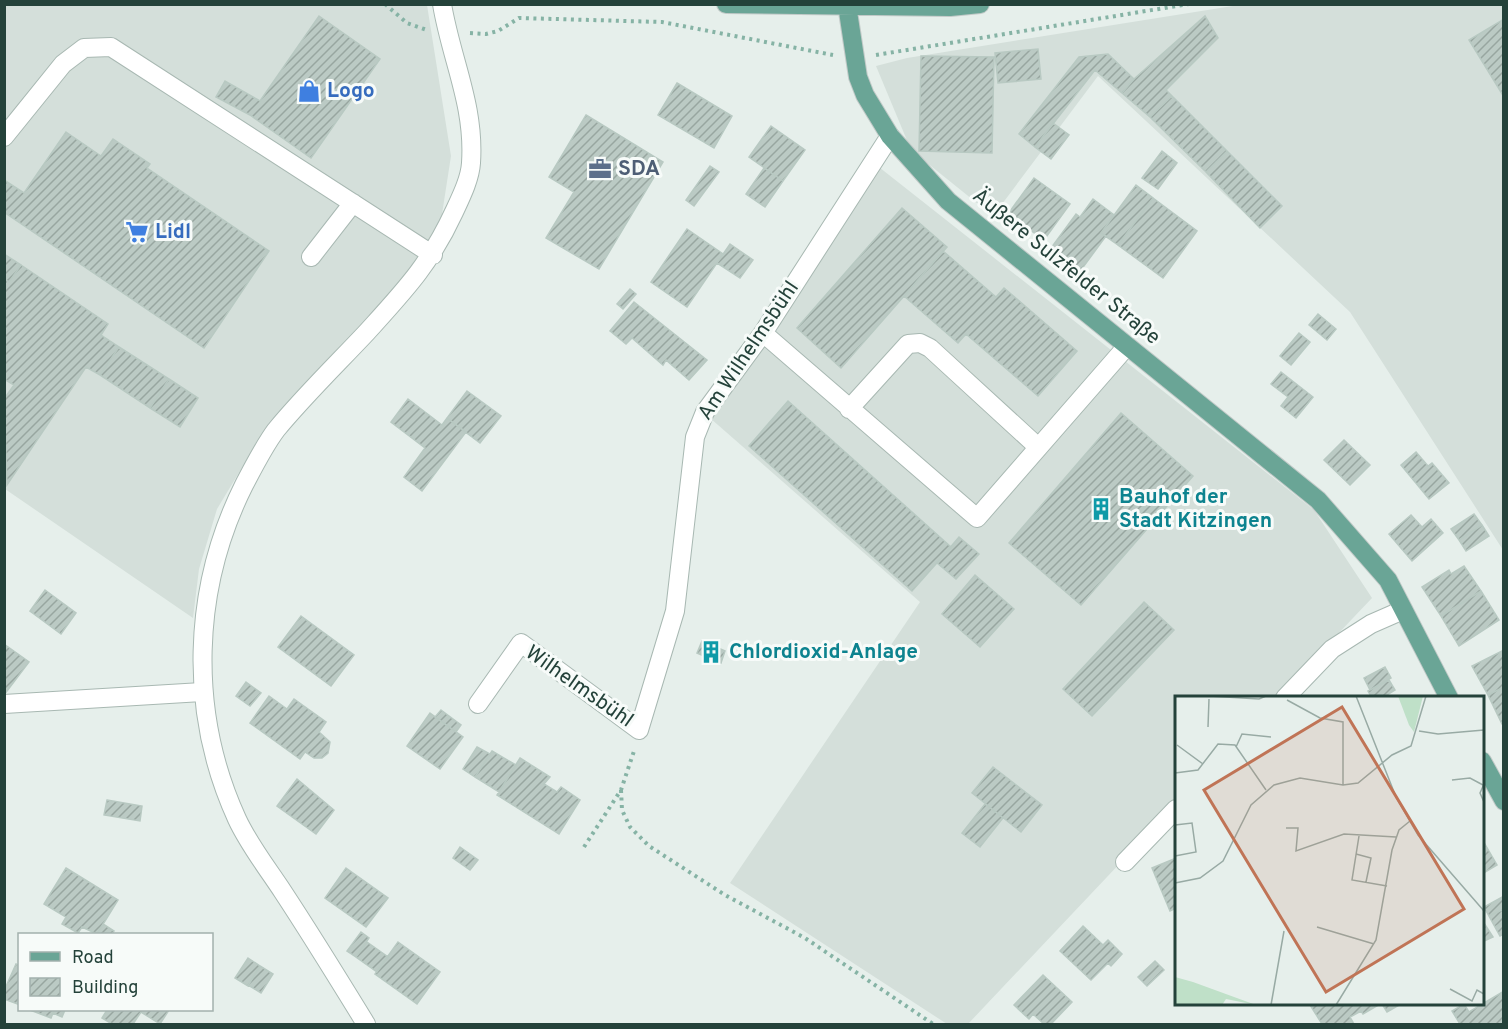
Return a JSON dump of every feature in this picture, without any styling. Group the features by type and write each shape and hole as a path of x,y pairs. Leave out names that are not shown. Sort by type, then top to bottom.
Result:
{"main road":[{"path":"726,4 950,8 980,4"},
{"name":"Äußere Sulzfelder Straße","path":"847,5 854,59 865,95 890,136 948,201 1318,500 1388,580 1448,696"},
{"path":"1484,765 1503,801"}],"street":[{"path":"366,1024 238,821 214,762 202,692 202,629 213,569 230,514 253,468 276,431 411,284 433,255 461,197 471,165 470,123 463,79 447,31 442,4"},
{"path":"4,137 63,64 84,48 111,47 433,255"},
{"name":"Am Wilhelmsbühl","path":"639,730 675,611 695,437 705,412 762,333 890,136"},
{"path":"311,257 353,203"},
{"path":"762,333 849,410 978,518 1127,346"},
{"path":"849,410 908,344 920,343 930,348 1038,447"},
{"path":"1287,696 1332,650 1371,624 1403,610"},
{"name":"Wilhelmsbühl","path":"478,704 521,643 639,730"},
{"path":"4,704 202,692"},
{"path":"1125,862 1175,809"}],"path":[{"path":"385,4 407,23 419,29 486,34 498,31 519,18 662,22 854,59 1189,4"},
{"path":"584,847 621,790 631,764 639,730"},
{"path":"621,790 622,810 630,827 649,846 725,895 806,938 933,1024"}],"shaded area":[{"path":"5,5 427,5 451,156 440,227 406,282 286,408 243,466 217,509 199,569 193,618 5,489"},
{"path":"1239,5 1503,5 1503,550 1350,312 1098,76 993,216 911,150 876,66 907,58"},
{"path":"870,160 1314,510 1372,598 1279,696 1175,696 1175,805 968,1024 947,1024 730,883 920,602 702,411"}],"building":[{"path":"319,16 380,59 311,158 250,115 216,97 225,81 260,101"},
{"path":"1205,16 1218,38 1166,90 1172,96 1150,117 1122,93 1134,79"},
{"path":"1504,19 1504,97 1469,40"},
{"path":"1038,49 1041,79 998,83 995,53"},
{"path":"1108,54 1134,79 1122,93 1095,70 1035,147 1019,134 1079,57"},
{"path":"921,56 994,57 992,153 919,151"},
{"path":"677,83 732,116 714,148 658,115"},
{"path":"1172,96 1227,151 1206,172 1150,117"},
{"path":"586,115 663,162 599,269 546,238 574,192 549,177"},
{"path":"1053,123 1069,135 1051,159 1035,147"},
{"path":"771,126 805,150 783,181 749,157"},
{"name":"Lidl","path":"66,132 101,156 113,139 150,164 147,168 269,251 204,348 4,212 4,180 24,193"},
{"path":"1162,151 1177,163 1158,189 1142,178"},
{"path":"1227,151 1282,206 1260,228 1206,172"},
{"path":"710,166 719,172 694,206 686,200"},
{"path":"764,168 783,181 765,207 746,194"},
{"path":"1034,178 1070,204 1044,240 1008,214"},
{"path":"1136,185 1153,198 1118,245 1101,233"},
{"path":"1153,198 1197,231 1163,278 1118,245"},
{"path":"1093,199 1114,215 1101,233 1106,236 1081,270 1051,248 1076,214 1080,217"},
{"path":"902,208 947,247 841,368 797,328"},
{"path":"687,229 723,254 687,307 651,282"},
{"path":"730,244 753,260 740,278 717,263"},
{"path":"943,251 996,297 1004,288 1077,351 1038,396 966,334 958,343 904,296"},
{"path":"4,254 21,265 9,282 4,279"},
{"path":"21,265 108,324 101,335 119,347 100,375 86,367 7,485 4,399 14,385 4,379 4,279 9,282"},
{"path":"630,289 636,294 623,309 617,304"},
{"path":"634,302 707,360 689,380 666,360 663,365 632,338 626,344 610,331"},
{"path":"1318,314 1336,329 1327,340 1309,325"},
{"path":"1299,333 1310,342 1291,365 1280,356"},
{"path":"119,347 169,379 150,408 100,375"},
{"path":"1281,372 1313,397 1296,418 1281,406 1288,397 1271,384"},
{"path":"169,379 198,398 180,427 150,408"},
{"path":"467,391 501,416 480,443 447,418"},
{"path":"408,399 442,425 447,418 466,432 422,491 404,477 425,448 391,422"},
{"path":"788,401 951,547 912,591 749,446"},
{"name":"Bauhof der Stadt Kitzingen","path":"1121,413 1193,476 1081,605 1009,543"},
{"path":"1344,440 1370,465 1350,485 1324,460"},
{"path":"1416,452 1428,466 1432,463 1449,483 1429,499 1401,465"},
{"path":"1474,514 1482,525 1459,540 1451,529"},
{"path":"1411,515 1422,527 1431,519 1443,533 1412,561 1389,534"},
{"path":"1482,525 1489,536 1466,551 1459,540"},
{"path":"959,537 979,554 956,579 937,563"},
{"path":"1464,566 1481,591 1441,616 1422,587 1449,570 1451,574"},
{"path":"975,575 1014,609 980,647 942,614"},
{"path":"45,590 76,613 61,634 30,611"},
{"path":"1481,591 1499,620 1459,646 1441,616"},
{"path":"1144,602 1174,630 1092,716 1063,689"},
{"path":"301,616 354,655 331,686 278,647"},
{"name":"Chlordioxid-Anlage","path":"702,641 725,651 721,663 697,653"},
{"path":"4,644 29,662 4,695"},
{"path":"1504,650 1504,687 1488,695 1472,666"},
{"path":"1385,667 1391,678 1370,690 1364,678"},
{"path":"1389,680 1395,690 1385,696 1371,696 1368,691"},
{"path":"246,682 261,693 250,706 236,696"},
{"path":"1504,687 1504,724 1502,724 1488,695"},
{"path":"269,696 287,709 294,699 326,722 319,732 330,742 328,753 322,758 314,758 305,752 300,759 250,723"},
{"path":"441,710 461,725 456,732 435,717"},
{"path":"430,713 463,737 440,769 407,746"},
{"path":"477,747 490,754 475,777 463,769"},
{"path":"492,751 516,765 499,792 475,777"},
{"path":"520,758 550,777 544,784 557,792 561,787 580,800 559,834 497,795"},
{"path":"993,767 1042,805 1021,832 972,793"},
{"path":"297,779 334,810 316,834 277,806"},
{"path":"107,800 142,806 140,821 104,815"},
{"path":"985,804 1003,818 980,847 962,833"},
{"path":"1484,842 1497,865 1484,873"},
{"path":"460,847 478,860 470,870 453,858"},
{"path":"1175,858 1175,908 1170,911 1152,868"},
{"path":"66,868 118,900 98,933 82,927 78,933 62,924 66,917 44,904"},
{"path":"346,868 388,898 366,927 325,898"},
{"path":"1504,896 1504,909 1489,916 1484,907"},
{"path":"1504,909 1504,922 1495,927 1489,916"},
{"path":"1504,922 1504,934 1500,936 1495,927"},
{"path":"1484,923 1493,937 1484,941"},
{"path":"103,924 114,931 113,933 98,933"},
{"path":"1083,926 1103,945 1108,940 1122,954 1111,966 1108,963 1091,980 1060,951"},
{"path":"361,932 369,938 356,957 347,951"},
{"path":"367,942 388,957 377,972 356,957"},
{"path":"398,942 440,972 417,1004 375,974"},
{"path":"248,958 260,966 248,986 235,978"},
{"path":"1155,961 1164,970 1147,986 1138,977"},
{"path":"16,964 18,965 18,1004 4,999 4,991"},
{"path":"260,966 273,974 261,993 248,985"},
{"path":"1043,975 1072,1002 1051,1024 1044,1024 1033,1014 1029,1019 1014,1005"},
{"path":"1504,991 1504,1024 1460,1024 1452,1011 1465,1005 1469,1012"},
{"path":"1310,1005 1378,1005 1363,1014 1361,1011 1350,1017 1354,1024 1322,1024"},
{"path":"1383,1005 1399,1005 1387,1012"},
{"path":"33,1011 65,1011 62,1017 53,1013 51,1018"},
{"path":"106,1011 168,1011 160,1024 141,1012 133,1024 112,1024 102,1018"}],"place":[{"name":"Logo","path":"309,91"},
{"name":"SDA","path":"600,169"},
{"name":"Lidl","path":"137,232"},
{"name":"Bauhof der Stadt Kitzingen","path":"1101,509"},
{"name":"Chlordioxid-Anlage","path":"711,652"}]}
